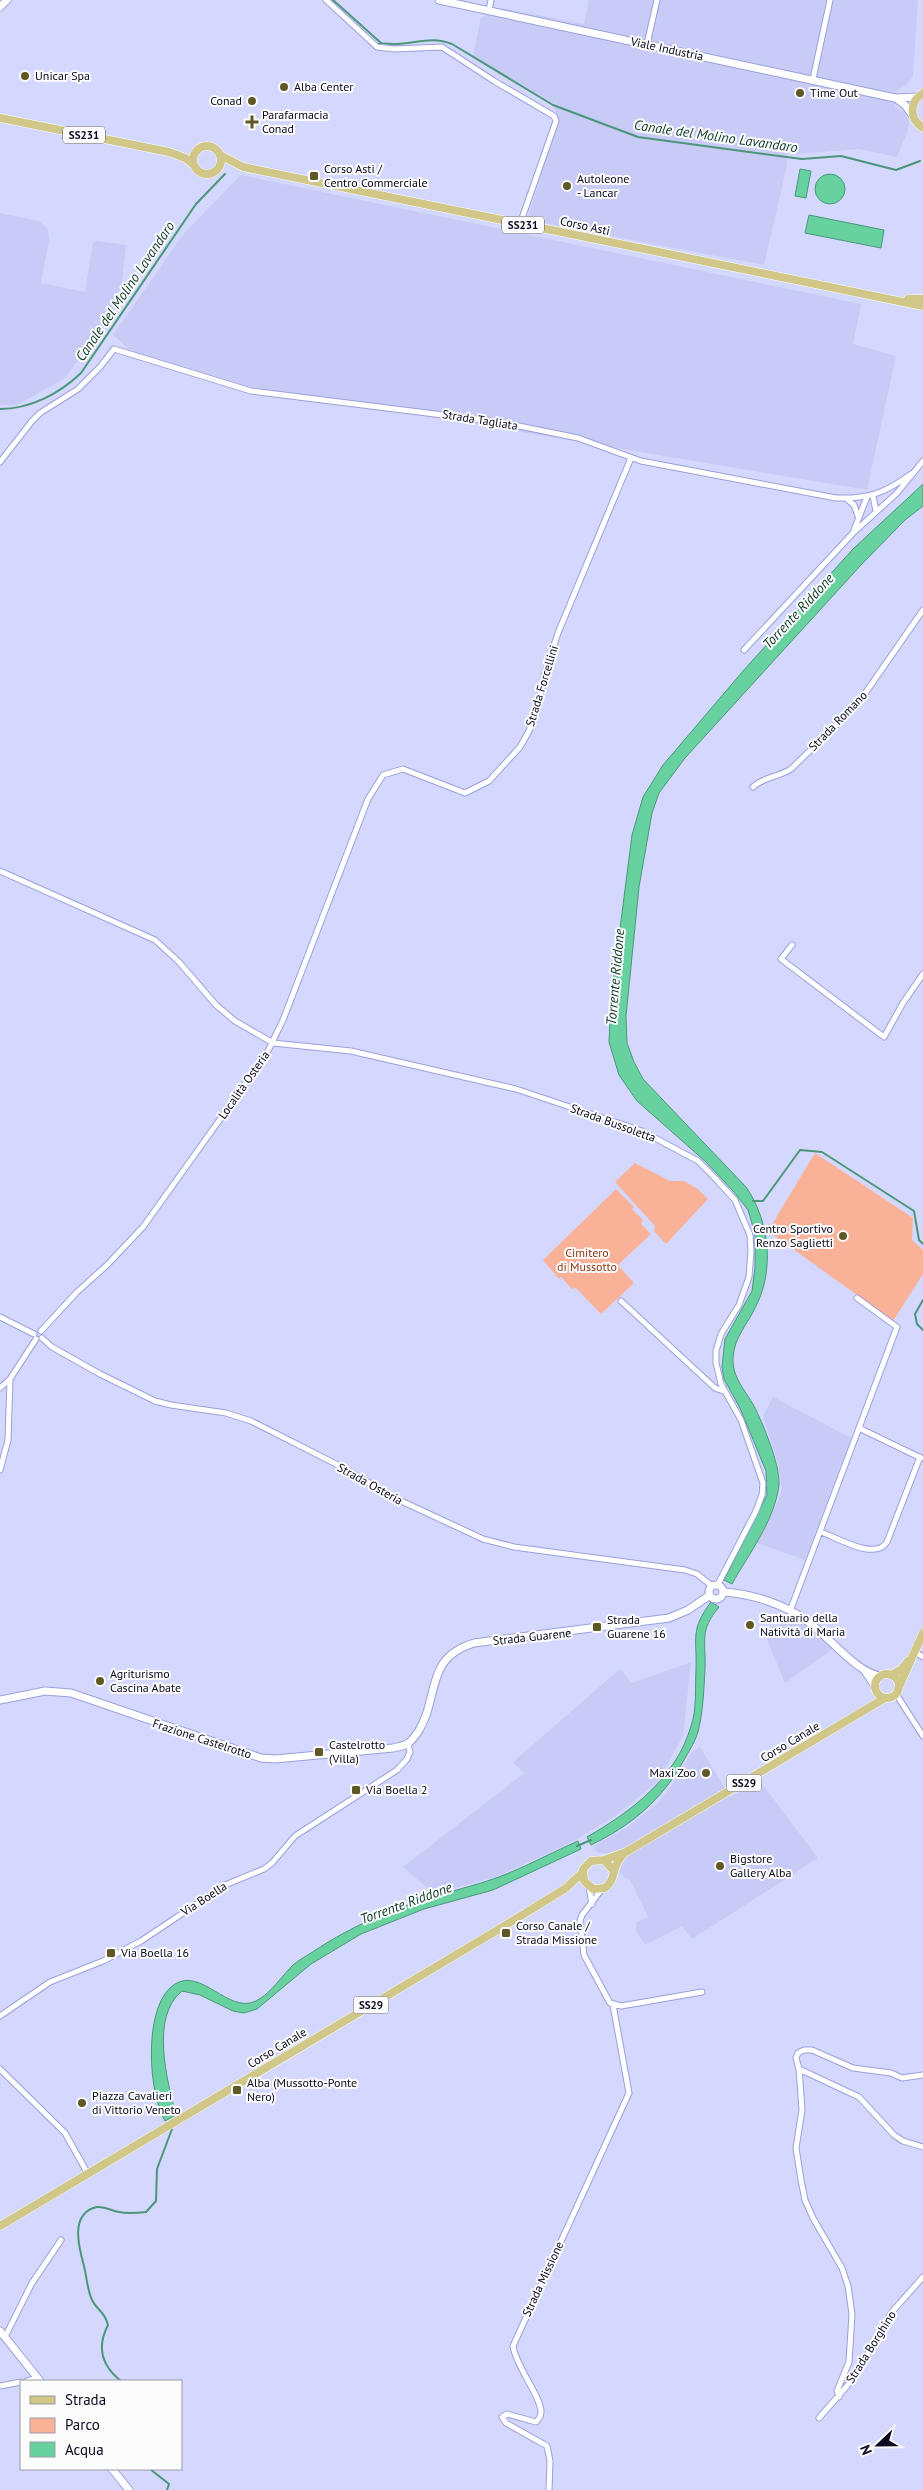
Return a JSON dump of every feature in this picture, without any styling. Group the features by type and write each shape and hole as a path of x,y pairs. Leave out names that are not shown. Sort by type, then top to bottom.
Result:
{"main road":[{"path":"0,6 7,0"},
{"name":"Viale Industria","path":"439,0 895,98 922,94"},
{"path":"913,116 913,106 922,94"},
{"path":"895,98 905,105 922,128"},
{"name":"SS231","path":"0,118 169,152 185,158 205,174 218,168"},
{"name":"SS231","path":"169,152 195,152 207,146 214,148 220,156"},
{"path":"194,166 195,152"},
{"path":"218,168 220,156"},
{"name":"Corso Asti","path":"220,156 243,168"},
{"name":"Corso Asti","path":"218,168 243,168 923,306"},
{"path":"802,282 820,280 905,298 923,299"},
{"path":"715,1585 723,1588 724,1592 718,1599 710,1595 715,1585"},
{"path":"724,1592 742,1594 790,1611 808,1621 863,1669 879,1695 885,1698 897,1692 923,1633"},
{"name":"Strada Guarene","path":"408,1744 423,1723 442,1664 448,1655 459,1648 474,1643 670,1618 683,1613 710,1595"},
{"path":"863,1669 881,1676 891,1675 902,1669 915,1652"},
{"path":"891,1675 896,1680 897,1692"},
{"path":"875,1688 876,1680 881,1676"},
{"name":"Corso Canale","path":"862,1712 875,1688"},
{"name":"Frazione Castelrotto","path":"0,1700 45,1692 71,1693 261,1758 275,1759 369,1751 408,1744"},
{"name":"Corso Canale","path":"0,2226 566,1888 591,1860 604,1860 626,1852 885,1698"},
{"name":"Corso Canale","path":"566,1888 588,1886 602,1889 612,1881 615,1864 626,1852"},
{"path":"604,1860 613,1870"},
{"path":"582,1872 588,1886"},
{"path":"2,2334 39,2380"},
{"path":"113,2470 129,2490"}],"street":[{"path":"326,0 377,47 394,49 442,47 494,81 554,116 556,121 520,224"},
{"path":"488,10 491,0"},
{"path":"647,44 656,0"},
{"path":"813,80 830,0"},
{"name":"Strada Tagliata","path":"0,462 40,413 78,389 100,367 114,349 251,390 500,422 578,438 632,458 754,484 846,498 870,496 891,489 911,474"},
{"name":"Strada Forcellini","path":"273,1043 351,840 368,799 383,775 403,769 465,793 489,781 524,739 537,711 544,676 558,633 632,458"},
{"name":"Strada Tagliata","path":"744,650 852,533 897,494 923,461"},
{"path":"870,496 876,511"},
{"name":"Strada Tagliata","path":"852,533 870,496"},
{"path":"846,498 854,504 858,519"},
{"name":"Strada Romano","path":"752,787 757,783 782,775 791,769 858,705 923,610"},
{"name":"Località Osteria","path":"0,871 156,940 179,962 216,1005 235,1021 273,1043 144,1227 108,1265 77,1292 42,1331"},
{"path":"792,944 782,959 884,1036 923,974"},
{"name":"Strada Bussoletta","path":"273,1043 351,1051 516,1090 642,1131 698,1161 735,1200 750,1235 751,1258 749,1277 741,1300 721,1334 716,1351 717,1370 723,1391 741,1420 762,1473 763,1488 756,1511 715,1585"},
{"path":"790,1611 861,1429 861,1422 883,1371 897,1328 857,1298"},
{"name":"Strada Bussoletta","path":"621,1301 715,1388 723,1391"},
{"path":"0,1317 35,1336 42,1338 42,1331 37,1331 35,1336 10,1379 0,1388"},
{"name":"Strada Osteria","path":"42,1338 52,1347 100,1374 155,1401 226,1413 250,1421 338,1465 399,1500 483,1539 514,1547 686,1570 697,1574 715,1585"},
{"path":"0,1470 8,1440 10,1379"},
{"path":"821,1532 870,1550 882,1548 887,1542 922,1458 861,1429"},
{"path":"915,1652 923,1657"},
{"path":"897,1692 923,1736"},
{"name":"Via Boella","path":"0,2016 50,1982 103,1962 141,1941 225,1885 264,1869 272,1863 295,1836 396,1770 407,1759 410,1752 408,1744"},
{"path":"588,1886 592,1904"},
{"name":"Strada Missione","path":"549,2490 550,2461 547,2446 506,2423 502,2416 507,2414 531,2422 536,2422 539,2418 540,2406 517,2362 512,2346 629,2093 613,2005 593,1975 582,1951 580,1920 602,1889"},
{"path":"613,2005 620,2006 702,1992"},
{"path":"839,2397 837,2391 849,2362 851,2305 848,2286 842,2268 814,2218 804,2193 796,2148 802,2110 799,2069 796,2058 804,2050 812,2050 853,2068 891,2073 902,2078 923,2075"},
{"path":"0,2069 65,2133 88,2174"},
{"path":"799,2069 859,2097 894,2135 903,2141 923,2146"},
{"path":"2,2334 32,2283 61,2240"},
{"name":"Strada Borghino","path":"819,2418 839,2397 879,2337 891,2313 923,2277"},
{"path":"0,2386 20,2382"}],"shaded area":[{"path":"589,0 918,0 913,76 907,85 897,90 895,107 904,112 909,121 908,130 897,157 859,149 799,154 787,153 787,165 764,265 527,220 557,124 555,104 473,56 481,18 502,8 584,24"},
{"path":"241,175 861,304 853,344 896,356 867,490 247,386 131,351 113,335 185,232"},
{"path":"0,213 39,221 48,229 49,240 41,283 85,292 93,243 96,241 126,245 120,300 65,378 17,405 0,405"},
{"path":"773,1397 851,1438 805,1560 757,1543 778,1502 782,1488 777,1460 763,1416"},
{"path":"800,1618 834,1648 785,1683 763,1630"},
{"path":"691,1662 683,1736 658,1781 617,1815 570,1843 498,1876 434,1894 403,1867 524,1773 513,1762 620,1669 632,1683"},
{"path":"700,1747 730,1797 760,1781 818,1858 692,1939 682,1926 645,1945 636,1930 636,1923 648,1917 630,1880 625,1878 617,1868 610,1854 596,1852 593,1846 628,1827 658,1803 671,1787 691,1753"}],"green space":[{"name":"Centro Sportivo Renzo Saglietti","path":"815,1153 913,1218 912,1240 923,1250 923,1274 893,1321 768,1231"},
{"path":"635,1163 670,1181 684,1181 698,1189 708,1199 666,1244 654,1231 655,1226 615,1182"},
{"name":"Cimitero di Mussotto","path":"616,1189 634,1207 632,1209 643,1220 641,1224 651,1234 618,1265 634,1283 601,1314 576,1288 572,1289 561,1277 559,1279 543,1260"}],"water":[{"path":"800,169 811,171 806,198 795,196"},
{"path":"830,174 841,178 845,189 841,200 830,204 819,200 815,189 819,178"},
{"path":"809,215 884,230 881,248 805,233"},
{"path":"923,484 923,506 905,520 861,565 685,758 659,793 652,813 639,887 626,1016 627,1043 643,1079 746,1187 760,1214 767,1245 766,1276 762,1292 736,1344 733,1365 737,1377 754,1406 766,1433 777,1466 779,1485 767,1524 732,1584 724,1580 767,1495 766,1471 740,1408 724,1379 722,1367 725,1339 752,1291 755,1268 755,1234 748,1210 734,1192 706,1162 637,1101 619,1075 609,1042 611,999 632,835 643,797 663,765 743,671 853,549"},
{"path":"711,1602 719,1607 706,1629 702,1709 700,1725 694,1743 666,1787 645,1810 620,1829 591,1845 587,1837 620,1816 650,1791 675,1762 684,1745 694,1712 697,1627"},
{"path":"578,1841 581,1849 493,1890 424,1909 361,1934 311,1964 257,2009 244,2013 233,2011 200,1995 182,1991 172,2002 166,2016 164,2050 176,2115 165,2121 159,2108 155,2091 151,2053 156,2015 162,1999 170,1988 180,1982 190,1980 240,2003 256,2001 268,1993 298,1961 356,1927 383,1914 499,1877"}],"waterway":[{"path":"333,0 381,43"},
{"name":"Canale del Molino Lavandaro","path":"378,44 431,40 452,44 553,105 638,137 802,159 841,156 896,170 920,161"},
{"name":"Canale del Molino Lavandaro","path":"0,409 22,406 44,399 54,394 81,373 196,204 225,174"},
{"path":"753,1201 763,1201 800,1150 822,1152 914,1211 919,1240 923,1244"},
{"path":"923,1300 915,1314 917,1324 923,1330"},
{"name":"Torrente Riddone","path":"577,1846 591,1840"},
{"name":"Torrente Riddone","path":"120,2380 109,2369 103,2356 102,2341 108,2325 105,2316 96,2307 89,2292 80,2250 79,2224 82,2216 97,2207 126,2213 146,2212 156,2201 157,2169 172,2125"},
{"name":"Torrente Riddone","path":"151,2470 169,2484 167,2490"}],"place":[{"name":"Unicar Spa","path":"25,76"},
{"name":"Alba Center","path":"284,87"},
{"name":"Time Out","path":"800,93"},
{"name":"Conad","path":"252,101"},
{"name":"Parafarmacia Conad","path":"252,122"},
{"name":"Corso Asti / Centro Commerciale","path":"314,176"},
{"name":"Autoleone - Lancar","path":"567,186"},
{"name":"Centro Sportivo Renzo Saglietti","path":"843,1236"},
{"name":"Santuario della Natività di Maria","path":"750,1625"},
{"name":"Strada Guarene 16","path":"597,1627"},
{"name":"Agriturismo Cascina Abate","path":"100,1681"},
{"name":"Castelrotto (Villa)","path":"319,1752"},
{"name":"Maxi Zoo","path":"706,1773"},
{"name":"Via Boella 2","path":"356,1790"},
{"name":"Bigstore Gallery Alba","path":"720,1866"},
{"name":"Corso Canale / Strada Missione","path":"506,1933"},
{"name":"Via Boella 16","path":"111,1953"},
{"name":"Alba (Mussotto-Ponte Nero)","path":"237,2090"},
{"name":"Piazza Cavalieri di Vittorio Veneto","path":"82,2103"}]}
